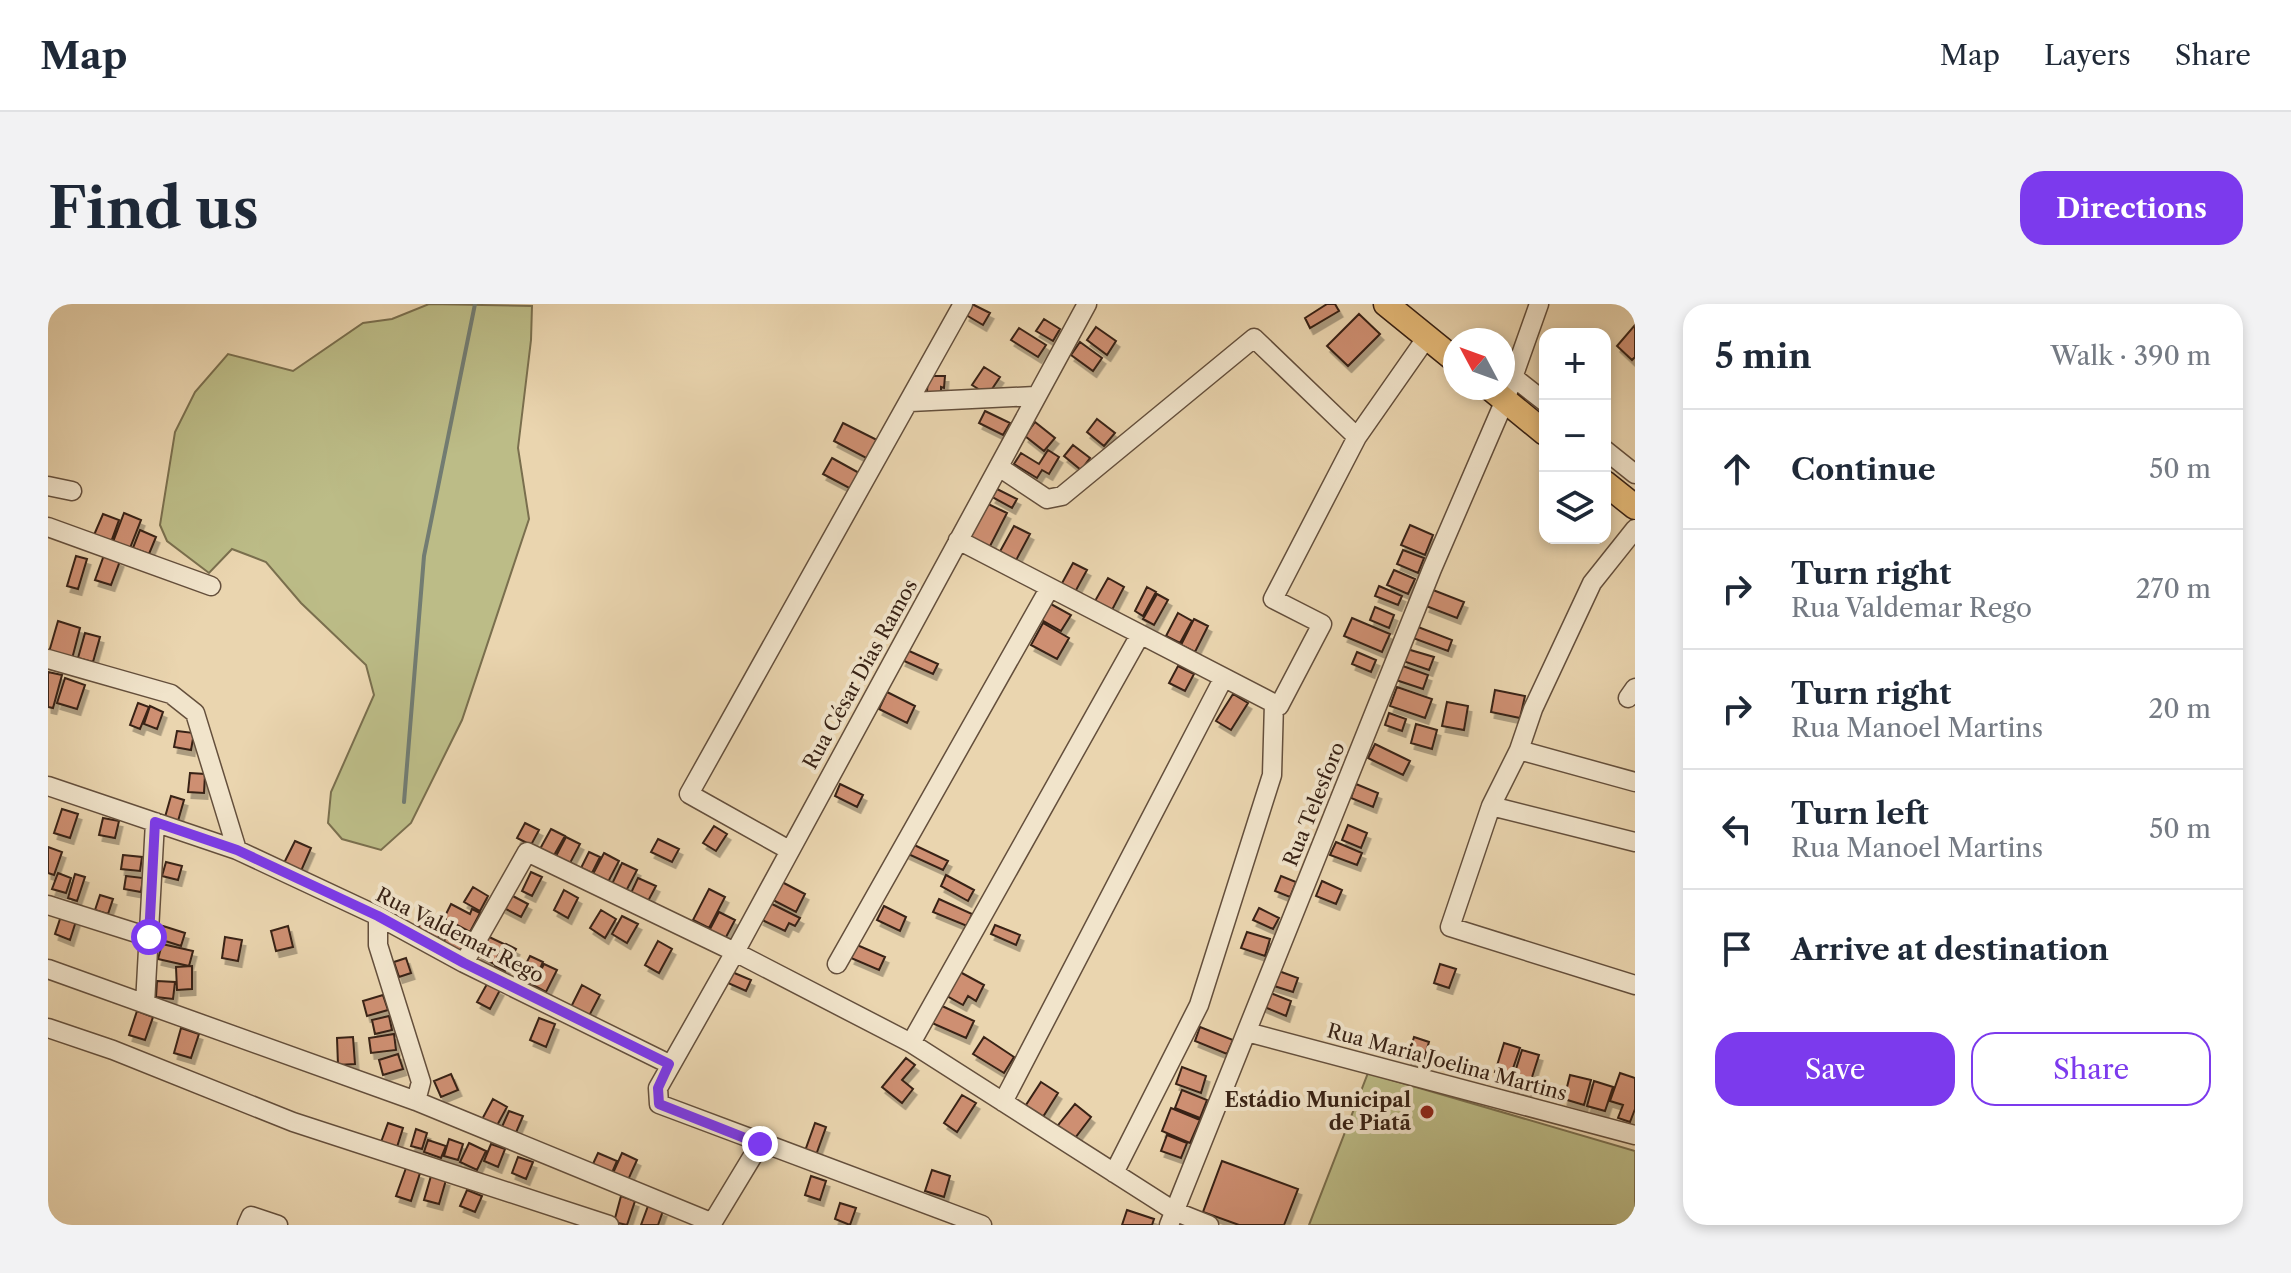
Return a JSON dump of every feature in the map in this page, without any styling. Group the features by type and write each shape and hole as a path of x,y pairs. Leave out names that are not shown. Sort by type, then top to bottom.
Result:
{"main road":[{"path":"1386,304 1443,350"},
{"path":"1504,400 1539,428"},
{"path":"1611,488 1635,507"}],"street":[{"path":"789,850 689,794 963,304"},
{"name":"Rua César Dias Ramos","path":"760,1144 659,1104 658,1088 1087,304"},
{"name":"Rua Telesforo","path":"1515,368 1539,304"},
{"path":"958,540 1279,706 1322,624 1273,599 1357,437 1427,337"},
{"path":"999,467 1047,499 1062,496 1254,338 1357,437"},
{"path":"1515,378 1542,400"},
{"path":"910,402 1035,396"},
{"name":"Rua Telesforo","path":"1172,1218 1432,569 1495,400"},
{"path":"1611,455 1635,474"},
{"path":"48,486 72,491"},
{"path":"48,527 211,586"},
{"path":"1635,529 1592,583 1533,709 1519,750 1491,806 1450,927 1635,985"},
{"path":"837,964 1049,589"},
{"path":"911,1043 1140,635"},
{"path":"48,659 171,694 195,713 237,850"},
{"path":"1003,1102 1222,681"},
{"path":"1114,1173 1199,1005 1272,775 1274,703"},
{"path":"1519,750 1635,782"},
{"name":"Rua Valdemar Rego","path":"48,786 237,850 378,916 464,963 669,1064"},
{"path":"1491,806 1635,842"},
{"path":"145,1004 155,822"},
{"path":"464,963 527,852 735,952 911,1043 1114,1173 1172,1218 1209,1225"},
{"path":"48,905 149,937"},
{"path":"378,916 378,945 421,1082 416,1101"},
{"path":"48,969 416,1101 712,1224 760,1144 982,1225"},
{"path":"48,1028 113,1050 293,1122 609,1225"},
{"name":"Rua Maria Joelina Martins","path":"1247,1032 1635,1135"},
{"path":"247,1225 251,1216 278,1225"}],"green space":[{"path":"429,304 532,306 518,448 529,519 462,720 411,823 381,850 342,839 328,823 331,792 374,695 366,665 301,603 266,562 232,549 209,573 167,541 160,525 175,432 195,392 228,354 293,371 363,323 392,319"},
{"name":"Estádio Municipal de Piatã","path":"1368,1073 1635,1151 1635,1225 1309,1225"}],"building":[{"path":"972,304 990,313 983,325 966,315"},
{"path":"1327,304 1335,304 1339,311 1310,328 1305,318"},
{"path":"1359,314 1380,334 1348,366 1327,346"},
{"path":"1044,319 1060,329 1053,341 1036,331"},
{"path":"1635,325 1635,357 1632,360 1617,346"},
{"path":"1096,327 1116,341 1107,355 1087,340"},
{"path":"1019,328 1046,345 1038,357 1011,340"},
{"path":"1080,342 1102,358 1093,371 1071,355"},
{"path":"984,367 1000,377 988,395 972,385"},
{"path":"928,376 945,376 941,393 927,392"},
{"path":"985,411 1010,423 1003,435 979,423"},
{"path":"1097,419 1115,433 1104,446 1087,432"},
{"path":"1035,422 1055,438 1044,451 1025,436"},
{"path":"843,423 879,441 870,460 834,441"},
{"path":"1073,445 1090,458 1081,470 1064,456"},
{"path":"1048,450 1059,457 1049,474 1042,470 1037,478 1014,464 1021,453 1039,464"},
{"path":"832,458 861,474 853,490 823,474"},
{"path":"997,489 1017,499 1012,508 992,497"},
{"path":"986,503 1007,513 987,552 966,541"},
{"path":"124,513 141,520 130,548 113,542"},
{"path":"103,514 119,520 111,542 94,535"},
{"path":"1410,525 1433,535 1425,555 1401,545"},
{"path":"1014,526 1030,534 1014,564 998,555"},
{"path":"140,530 156,537 149,554 133,548"},
{"path":"1403,550 1424,558 1418,573 1397,564"},
{"path":"104,555 120,561 111,585 95,580"},
{"path":"76,556 87,559 78,589 67,586"},
{"path":"1073,563 1087,570 1075,592 1061,585"},
{"path":"1394,570 1415,579 1408,594 1387,585"},
{"path":"1108,578 1124,587 1112,610 1095,601"},
{"path":"1379,586 1402,596 1398,605 1375,596"},
{"path":"1147,587 1156,592 1143,616 1135,611"},
{"path":"1433,590 1464,602 1457,618 1426,606"},
{"path":"1157,594 1168,600 1154,625 1143,619"},
{"path":"1049,603 1071,615 1061,631 1040,619"},
{"path":"1375,607 1394,615 1389,628 1370,620"},
{"path":"1178,613 1192,621 1180,643 1166,636"},
{"path":"1352,618 1390,634 1382,652 1344,636"},
{"path":"1194,619 1208,626 1195,652 1181,645"},
{"path":"58,621 80,628 72,659 49,652"},
{"path":"1043,623 1069,638 1057,659 1031,645"},
{"path":"1418,627 1452,640 1448,651 1413,638"},
{"path":"85,633 100,637 93,662 78,658"},
{"path":"1407,649 1434,657 1429,670 1403,661"},
{"path":"907,650 938,664 933,674 902,660"},
{"path":"1357,652 1376,660 1371,672 1352,664"},
{"path":"1400,665 1428,675 1423,689 1396,680"},
{"path":"1178,666 1194,674 1185,691 1169,683"},
{"path":"48,672 62,675 53,708 48,707"},
{"path":"65,678 85,685 77,709 57,703"},
{"path":"1397,687 1432,699 1425,718 1390,706"},
{"path":"1495,690 1525,696 1520,718 1491,712"},
{"path":"887,692 915,706 907,723 879,709"},
{"path":"1233,694 1248,703 1231,730 1216,721"},
{"path":"1447,702 1468,706 1464,730 1442,726"},
{"path":"138,703 149,707 140,729 130,725"},
{"path":"150,706 163,712 157,729 144,724"},
{"path":"1389,713 1406,719 1402,731 1385,725"},
{"path":"1416,724 1437,730 1432,749 1411,743"},
{"path":"177,731 194,733 191,750 174,747"},
{"path":"1375,744 1410,761 1403,775 1368,758"},
{"path":"190,773 205,774 204,793 188,792"},
{"path":"840,784 863,795 857,807 835,796"},
{"path":"1356,784 1378,793 1373,807 1351,798"},
{"path":"171,796 184,800 178,821 165,817"},
{"path":"62,809 78,814 70,838 54,833"},
{"path":"103,818 119,821 115,838 99,835"},
{"path":"525,823 539,830 531,845 517,838"},
{"path":"1348,825 1367,833 1361,848 1342,840"},
{"path":"714,826 727,834 716,851 703,843"},
{"path":"551,829 565,836 553,857 540,849"},
{"path":"566,837 580,844 569,865 555,858"},
{"path":"658,839 679,849 672,862 651,852"},
{"path":"295,841 311,848 301,871 284,863"},
{"path":"1336,842 1362,853 1357,865 1330,855"},
{"path":"910,843 948,861 943,870 906,853"},
{"path":"48,847 62,852 54,875 48,873"},
{"path":"589,852 600,857 592,873 581,868"},
{"path":"604,853 619,861 608,882 593,874"},
{"path":"123,855 142,857 140,871 121,869"},
{"path":"166,862 182,866 178,880 162,876"},
{"path":"622,863 637,870 625,893 611,886"},
{"path":"531,872 542,877 532,896 522,891"},
{"path":"58,873 71,878 66,893 52,889"},
{"path":"75,874 85,877 77,901 68,898"},
{"path":"946,875 974,890 968,901 941,886"},
{"path":"126,876 143,878 141,892 124,889"},
{"path":"1281,876 1296,882 1290,897 1275,891"},
{"path":"638,878 656,886 647,903 630,895"},
{"path":"780,881 805,894 796,912 771,899"},
{"path":"1322,881 1342,890 1336,904 1316,896"},
{"path":"473,887 488,896 480,911 464,902"},
{"path":"709,889 725,897 709,928 693,920"},
{"path":"564,890 578,898 568,918 554,910"},
{"path":"509,894 528,904 521,917 502,907"},
{"path":"100,895 113,899 108,914 95,910"},
{"path":"939,899 972,914 967,926 933,912"},
{"path":"768,902 800,918 795,926 789,923 785,931 760,919"},
{"path":"451,904 470,914 472,909 480,913 470,932 444,918"},
{"path":"884,906 906,917 900,931 877,920"},
{"path":"1259,908 1279,918 1273,929 1253,920"},
{"path":"601,910 616,919 605,938 590,928"},
{"path":"426,912 446,923 437,940 417,930"},
{"path":"719,912 735,920 725,939 709,931"},
{"path":"61,916 76,921 70,940 55,934"},
{"path":"622,916 638,924 627,943 612,934"},
{"path":"995,925 1020,935 1016,945 991,934"},
{"path":"163,926 185,933 181,946 159,939"},
{"path":"288,926 293,947 276,951 271,931"},
{"path":"451,928 469,936 460,952 443,943"},
{"path":"1247,932 1270,939 1265,956 1241,948"},
{"path":"487,936 504,944 494,964 477,955"},
{"path":"225,937 242,940 238,961 222,958"},
{"path":"658,941 672,949 659,973 645,965"},
{"path":"162,944 193,951 189,966 158,959"},
{"path":"506,944 516,949 505,971 495,966"},
{"path":"857,945 885,957 879,970 851,958"},
{"path":"530,956 543,962 533,984 519,977"},
{"path":"406,958 411,973 399,977 394,962"},
{"path":"544,964 557,970 546,992 533,985"},
{"path":"1440,964 1456,969 1449,988 1434,983"},
{"path":"192,966 192,989 177,990 176,967"},
{"path":"1276,970 1298,978 1293,992 1271,985"},
{"path":"732,972 751,980 746,991 728,983"},
{"path":"960,972 984,985 976,1001 968,996 963,1005 947,996"},
{"path":"157,981 175,982 173,999 156,997"},
{"path":"487,984 500,990 490,1009 477,1002"},
{"path":"582,985 600,995 589,1016 571,1007"},
{"path":"1268,992 1291,1001 1286,1016 1262,1006"},
{"path":"383,995 388,1010 367,1016 363,1001"},
{"path":"940,1005 974,1021 966,1038 932,1023"},
{"path":"137,1011 153,1017 145,1040 129,1035"},
{"path":"389,1016 392,1030 375,1034 372,1020"},
{"path":"539,1018 555,1024 546,1047 530,1040"},
{"path":"1200,1027 1233,1040 1227,1054 1195,1041"},
{"path":"181,1028 199,1034 191,1058 174,1053"},
{"path":"394,1034 396,1050 371,1053 369,1038"},
{"path":"353,1037 355,1064 338,1065 337,1038"},
{"path":"984,1037 1014,1057 1004,1073 973,1054"},
{"path":"1414,1037 1429,1042 1422,1065 1407,1061"},
{"path":"1504,1043 1520,1048 1510,1077 1495,1072"},
{"path":"1522,1050 1539,1055 1527,1093 1510,1088"},
{"path":"398,1054 403,1069 383,1075 379,1060"},
{"path":"906,1058 915,1065 902,1080 913,1089 902,1103 882,1087"},
{"path":"1182,1067 1206,1076 1201,1093 1176,1084"},
{"path":"1620,1073 1635,1078 1635,1109 1630,1122 1618,1118 1623,1105 1610,1101"},
{"path":"451,1074 458,1090 441,1097 434,1081"},
{"path":"1570,1075 1591,1080 1584,1105 1564,1099"},
{"path":"1594,1081 1613,1087 1605,1111 1587,1106"},
{"path":"1041,1082 1058,1093 1041,1120 1024,1108"},
{"path":"1182,1090 1207,1100 1200,1118 1175,1108"},
{"path":"962,1095 976,1103 957,1132 944,1123"},
{"path":"493,1099 507,1107 494,1131 480,1123"},
{"path":"1075,1104 1091,1117 1072,1142 1055,1129"},
{"path":"1171,1108 1200,1120 1190,1143 1162,1131"},
{"path":"509,1111 523,1116 515,1135 501,1129"},
{"path":"388,1123 403,1128 397,1147 381,1142"},
{"path":"815,1123 826,1127 816,1155 805,1151"},
{"path":"416,1129 427,1133 422,1149 411,1146"},
{"path":"1167,1135 1187,1143 1181,1158 1161,1151"},
{"path":"449,1139 463,1144 458,1160 444,1156"},
{"path":"428,1140 446,1146 441,1158 424,1152"},
{"path":"469,1143 486,1151 477,1170 460,1162"},
{"path":"491,1144 505,1149 498,1167 484,1161"},
{"path":"598,1153 617,1161 611,1175 592,1166"},
{"path":"622,1153 637,1160 628,1180 613,1173"},
{"path":"518,1157 533,1162 526,1179 512,1173"},
{"path":"1222,1161 1298,1189 1284,1225 1239,1225 1203,1212"},
{"path":"406,1168 420,1173 411,1201 396,1196"},
{"path":"932,1170 950,1176 944,1197 925,1191"},
{"path":"431,1176 446,1180 439,1204 424,1200"},
{"path":"811,1176 826,1181 820,1200 805,1195"},
{"path":"467,1190 482,1196 475,1212 460,1206"},
{"path":"621,1196 635,1201 627,1225 614,1222"},
{"path":"840,1203 856,1208 850,1225 835,1219"},
{"path":"648,1206 663,1211 658,1225 641,1225"},
{"path":"1127,1210 1154,1219 1152,1225 1122,1225"}],"waterway":[{"path":"404,802 424,556 475,304"}],"place":[{"name":"Estádio Municipal de Piatã","path":"1427,1112"}],"route":[{"path":"149,937 155,822 237,850 378,916 464,963 669,1064 658,1088 659,1104 760,1144"}]}
